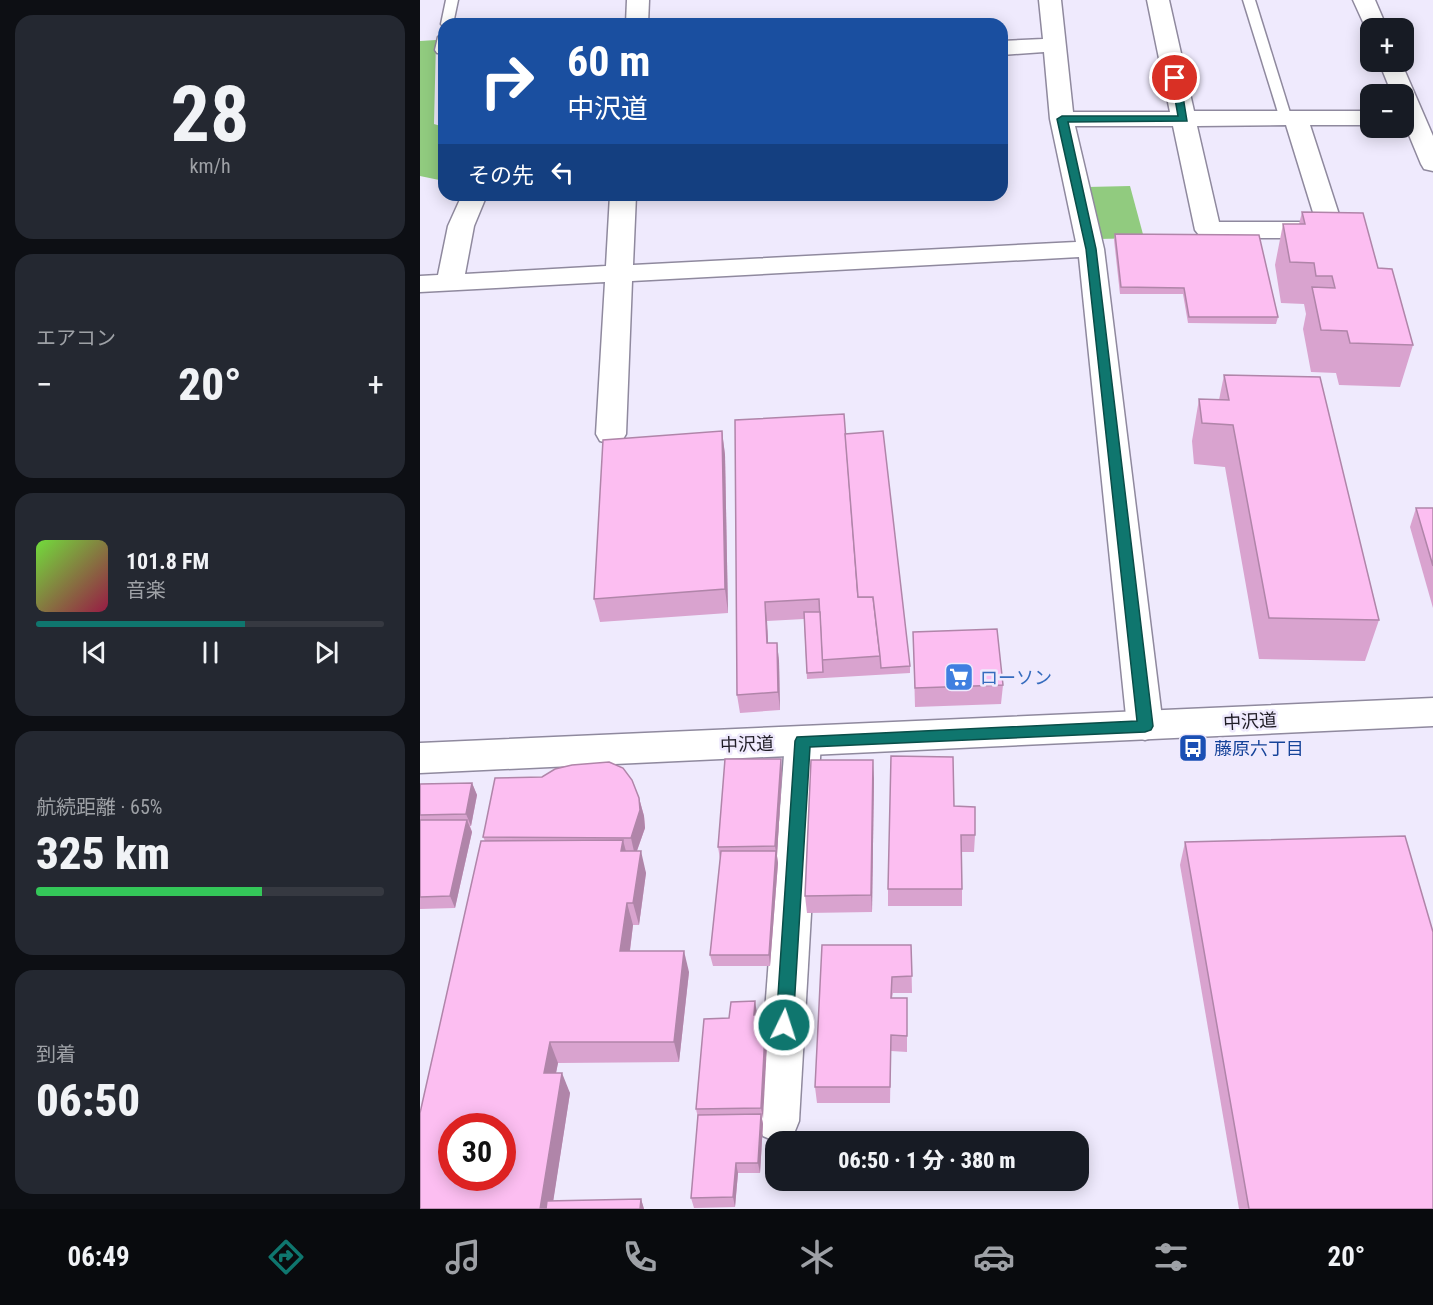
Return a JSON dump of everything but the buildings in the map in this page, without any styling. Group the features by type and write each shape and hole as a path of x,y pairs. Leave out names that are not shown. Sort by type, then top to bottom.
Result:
{"street":[{"path":"637,18 638,0"},
{"path":"1050,0 1062,119 1091,249 1145,726"},
{"path":"1158,0 1208,230 1331,230 1291,119"},
{"path":"1364,0 1372,18"},
{"path":"1008,48 1054,45"},
{"path":"1395,72 1417,118 1433,164"},
{"path":"1062,119 1360,118"},
{"path":"450,282 461,226 471,201"},
{"path":"611,434 623,201"},
{"path":"420,284 1091,249"},
{"name":"中沢道","path":"420,758 1433,712"},
{"path":"778,1121 803,741"}],"lane":[{"path":"448,18 452,0"},
{"path":"1249,0 1291,119"}],"green space":[{"path":"436,40 434,124 438,125 438,180 420,176 420,41"},
{"path":"1130,186 1144,238 1098,239 1087,187"}],"place":[{"name":"ローソン","path":"959,677"},
{"name":"藤原六丁目","path":"1193,748"}],"route":[{"path":"784,1025 803,741 1145,726 1091,249 1062,119 1184,119 1175,78"}]}
